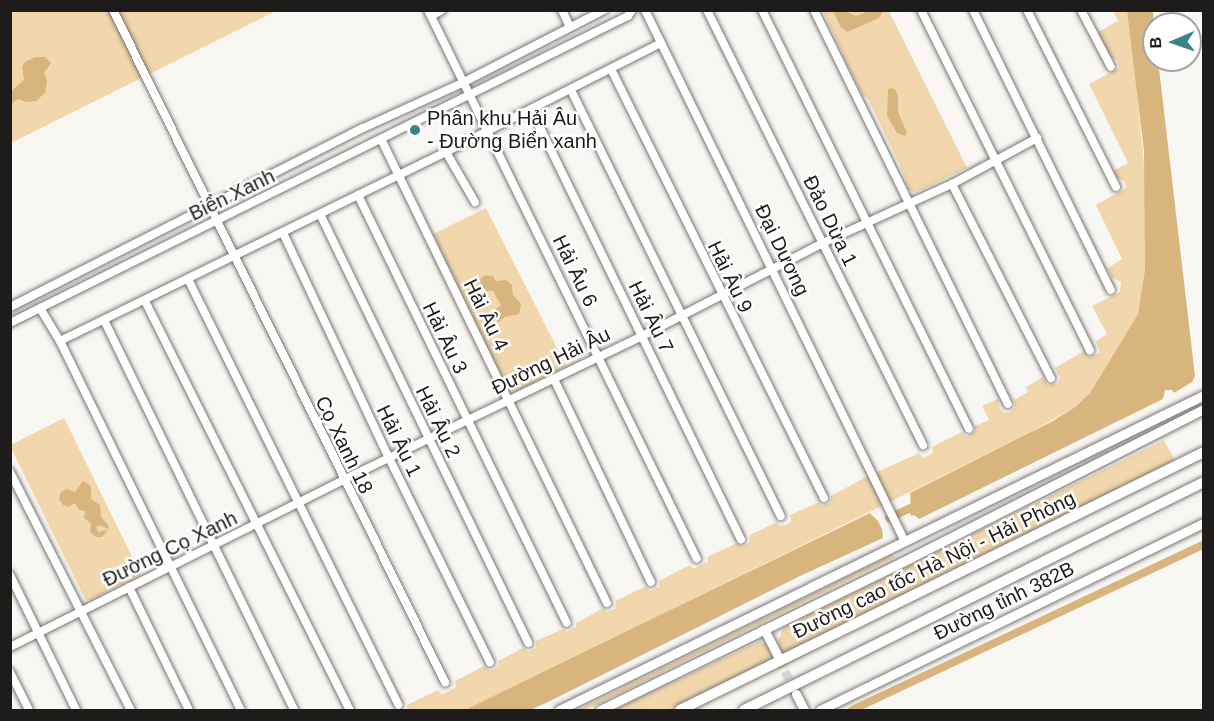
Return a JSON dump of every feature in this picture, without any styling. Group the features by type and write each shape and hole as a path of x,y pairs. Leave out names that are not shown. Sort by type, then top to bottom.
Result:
{"highway":[{"name":"Đường cao tốc Hà Nội - Hải Phòng","path":"680,711 1203,452"},
{"path":"744,711 1203,482"}],"main road":[{"path":"559,711 761,610 1203,397"},
{"path":"600,711 912,557 1203,409"},
{"name":"Đường tỉnh 382B","path":"820,711 1203,523"},
{"path":"905,542 912,557"},
{"path":"764,629 779,659"},
{"path":"796,694 804,711"}],"street":[{"name":"Cọ Xanh 18","path":"113,10 343,480 445,682"},
{"path":"442,10 429,13 468,95"},
{"path":"562,10 570,27"},
{"name":"Biển Xanh","path":"10,307 361,129 462,83 604,10"},
{"name":"Biển Xanh","path":"10,323 628,16 632,10"},
{"name":"Đại Dương","path":"645,10 905,542"},
{"name":"Đảo Dừa 1","path":"708,10 923,446"},
{"path":"762,10 969,429"},
{"path":"814,10 1008,404"},
{"path":"921,10 1090,350"},
{"path":"974,10 1112,290"},
{"path":"1027,10 1116,187"},
{"path":"1082,10 1111,67"},
{"path":"60,341 145,302 661,43"},
{"name":"Hải Âu 9","path":"611,69 721,295 824,498"},
{"path":"571,90 781,516"},
{"name":"Hải Âu 6","path":"468,95 488,131 697,559"},
{"name":"Hải Âu 7","path":"531,109 741,539"},
{"name":"Đường Hải Âu","path":"343,480 642,336 823,243 952,184 1036,138"},
{"name":"Hải Âu 4","path":"381,139 608,603"},
{"path":"446,152 475,202"},
{"path":"952,184 1051,378"},
{"name":"Hải Âu 3","path":"358,195 567,623"},
{"name":"Hải Âu 2","path":"320,214 528,643"},
{"name":"Hải Âu 1","path":"283,233 389,458 490,662"},
{"path":"188,279 399,705"},
{"path":"145,302 350,711"},
{"path":"40,308 60,341 241,711"},
{"path":"104,320 294,711"},
{"path":"554,379 651,582"},
{"path":"10,472 131,711"},
{"name":"Đường Cọ Xanh","path":"10,647 343,480"},
{"path":"10,575 76,711"},
{"path":"129,587 189,711"},
{"path":"10,672 29,711"}],"shaded area":[{"path":"276,11 11,143 10,12"},
{"path":"823,11 889,11 967,168 921,190 914,192 909,190 900,165 868,99 863,95 848,66"},
{"path":"833,11 844,11 856,16 869,11 883,11 879,18 847,32 840,26"},
{"path":"1113,11 1127,11 1134,60 1146,187 1145,269 1138,314 1090,393 1075,407 1029,433 507,691 465,710 408,710 407,705 438,690 441,694 446,693 456,687 455,681 484,666 490,671 499,666 498,661 523,648 528,652 536,648 536,641 563,629 567,632 576,627 576,623 604,608 607,612 615,609 616,601 646,586 650,591 659,587 659,581 690,565 693,569 708,562 707,557 737,543 741,546 749,543 750,535 777,522 780,526 786,525 791,521 790,515 819,502 822,506 830,503 831,496 862,479 919,453 923,458 933,453 932,447 962,432 966,437 975,432 975,426 989,420 982,406 998,399 1000,409 1004,413 1010,412 1015,407 1014,400 1028,392 1026,387 1043,377 1048,385 1058,383 1060,377 1055,368 1084,351 1088,357 1100,353 1096,341 1107,334 1092,306 1120,292 1121,282 1112,277 1108,268 1122,259 1096,205 1126,188 1125,182 1116,177 1113,171 1128,163 1089,84 1119,68 1118,61 1110,56 1098,32 1118,21"},
{"path":"1127,11 1153,11 1142,12 1142,72 1159,72 1195,376 1192,382 1174,393 1172,390 1165,390 1163,399 919,519 914,515 882,529 883,538 800,576 548,702 530,710 465,710 870,513 879,522 911,509 910,493 1051,422 1075,407 1090,393 1138,314 1145,269 1144,151"},
{"path":"35,57 45,57 51,63 44,73 47,81 45,93 36,101 26,102 18,99 11,104 11,91 24,80 22,67 25,62"},
{"path":"890,88 895,89 898,96 898,112 907,133 905,136 897,133 887,116"},
{"path":"486,208 566,366 515,392 506,387 433,234"},
{"path":"485,275 493,276 496,281 506,280 512,285 513,295 521,304 519,314 505,317 497,323 491,321 490,314 501,305 493,291 486,291 481,286 480,279"},
{"path":"64,418 141,575 90,600 85,599 11,448 11,445"},
{"path":"1164,440 1175,461 782,658 778,641 784,627"},
{"path":"83,481 91,486 91,499 100,505 101,517 108,525 109,529 99,525 96,527 98,532 108,530 102,537 96,537 90,532 91,523 84,518 85,511 79,510 75,503 68,507 63,505 59,499 61,492 67,489 75,492"},
{"path":"891,555 895,557 586,710 577,710"},
{"path":"760,641 769,646 777,660 672,710 614,710"}],"pier":[{"path":"907,507 914,518 886,531 886,536 883,538 883,531 873,511 879,518"}],"waterway":[{"path":"889,518 919,504"},
{"path":"852,710 1204,544"}],"tunnel":[{"path":"779,659 795,692"}],"place":[{"name":"Phân khu Hải Âu - Đường Biển xanh","path":"415,130"}]}
